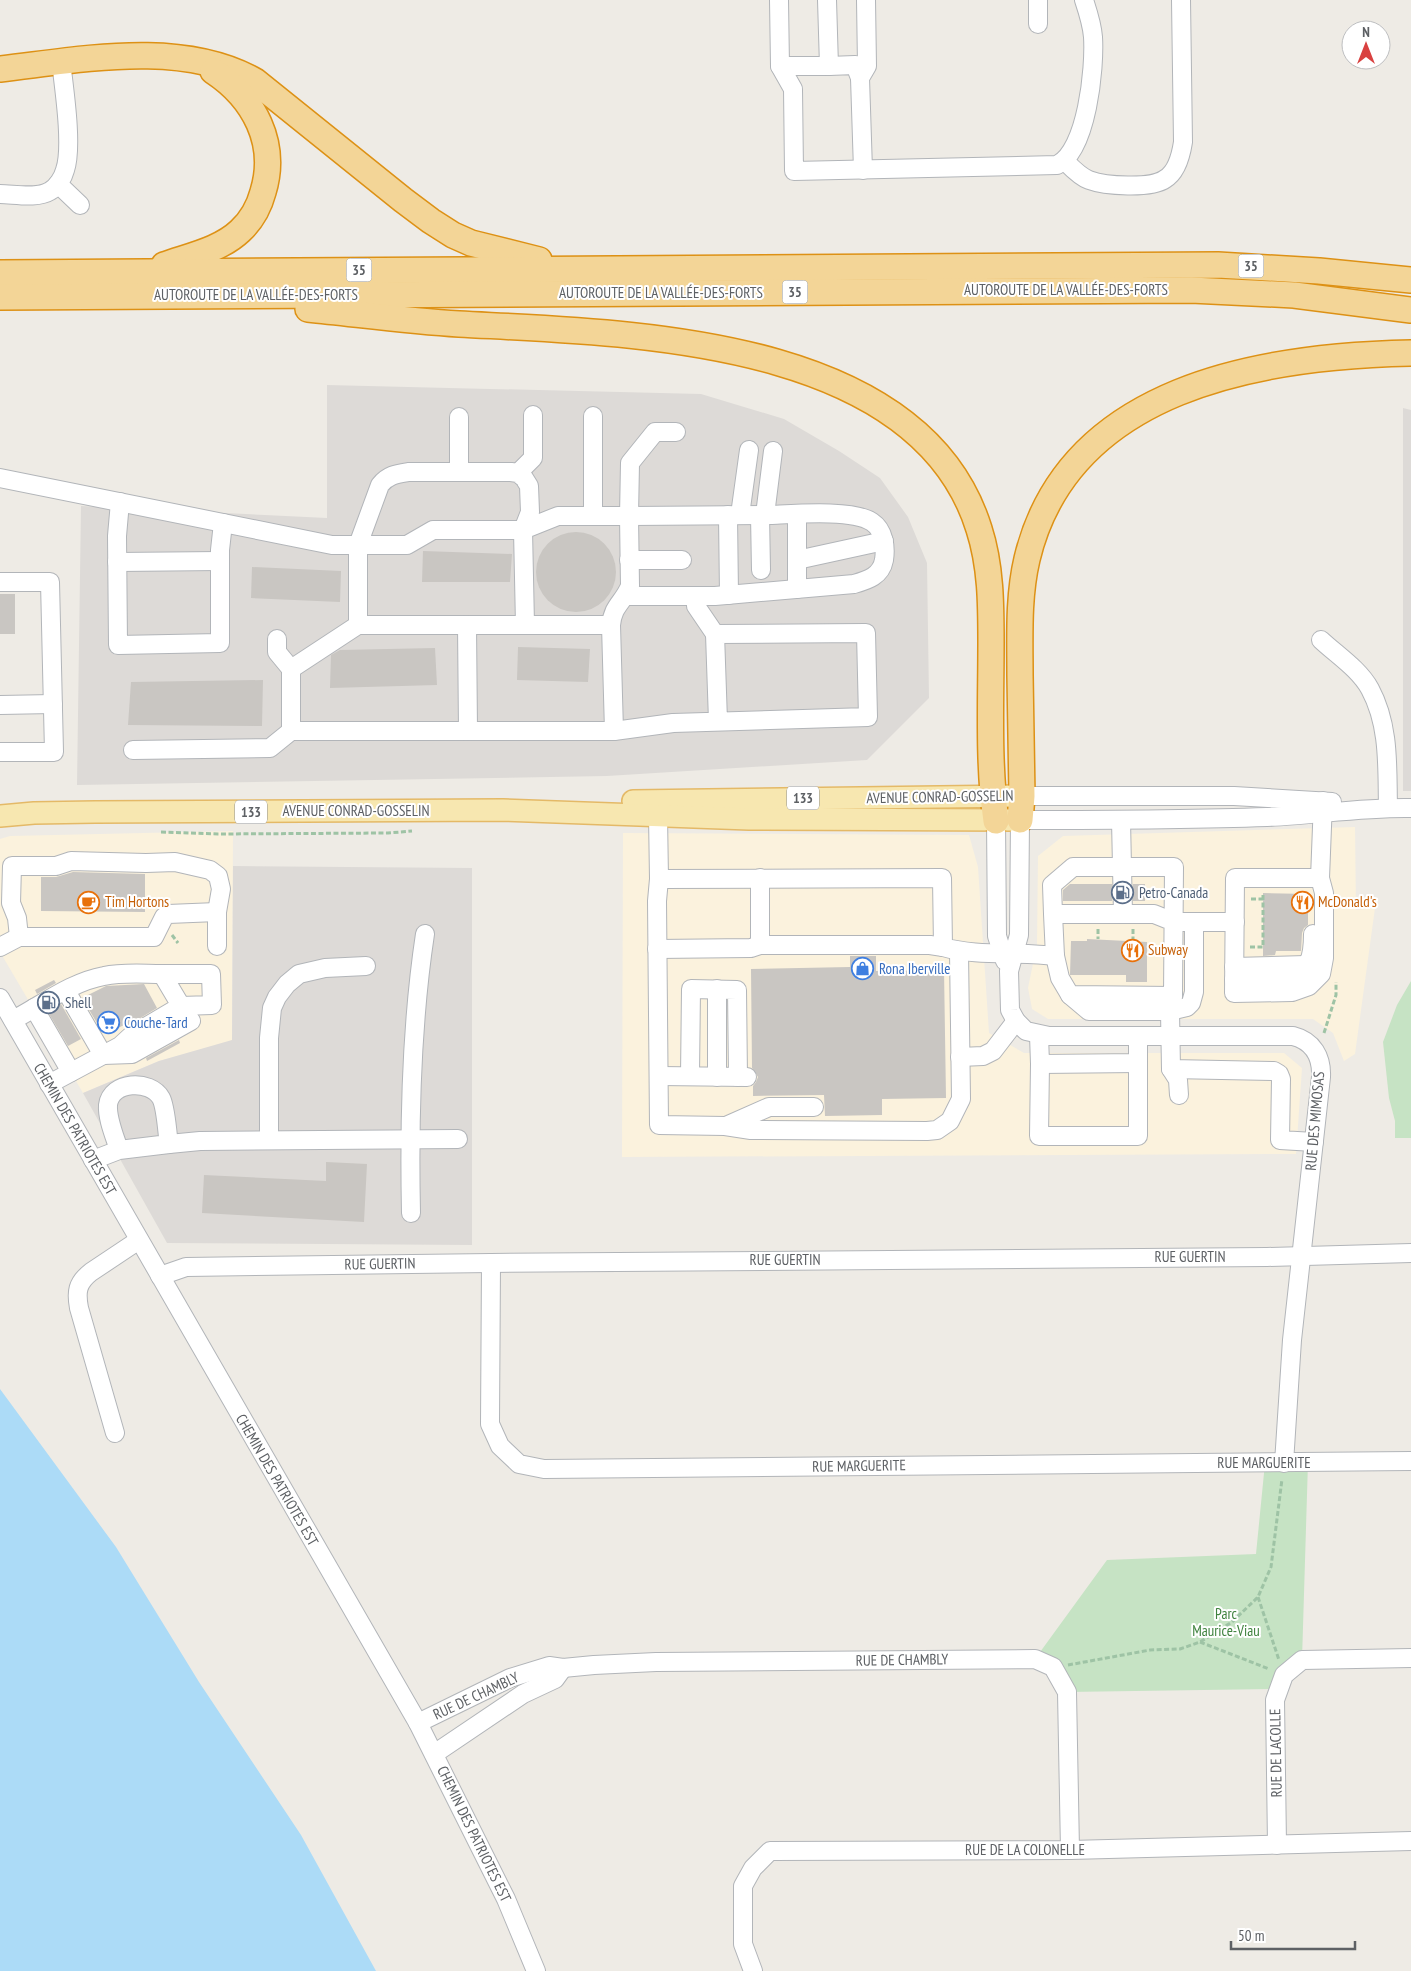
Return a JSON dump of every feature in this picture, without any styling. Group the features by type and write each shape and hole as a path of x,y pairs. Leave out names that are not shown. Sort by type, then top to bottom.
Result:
{"highway":[{"path":"0,69 61,62 165,56 230,70 255,81 403,200 454,235 471,242 572,268"},
{"path":"146,272 219,246 229,240 247,224 255,213 265,186 267,173 266,144 259,120 251,107 234,88 218,74 198,62"},
{"name":"AUTOROUTE DE LA VALLÉE-DES-FORTS","path":"0,273 1218,265 1319,271 1411,280"},
{"name":"AUTOROUTE DE LA VALLÉE-DES-FORTS","path":"0,297 1182,290 1294,295 1411,310"},
{"path":"179,296 453,323 592,332 670,341 726,350 780,363 827,380 866,398 909,427 936,452 957,480 979,528 984,545 989,582 993,796 1008,820 1022,796 1020,619 1024,576 1027,559 1040,519 1068,472 1092,446 1121,423 1157,402 1195,386 1240,372 1290,362 1411,353"}],"main road":[{"name":"AVENUE CONRAD-GOSSELIN","path":"503,810 612,802 1022,796"},
{"name":"AVENUE CONRAD-GOSSELIN","path":"0,816 34,813 95,812 503,810 749,819 1008,820"}],"street":[{"path":"779,0 780,66 793,89 794,171 1057,165 1065,161 1072,152 1084,119 1092,74 1093,37 1091,21 1084,0"},
{"path":"827,0 829,66"},
{"path":"860,78 867,66 866,0"},
{"path":"1038,0 1038,24"},
{"path":"1065,161 1084,177 1100,183 1157,183 1166,179 1172,172 1180,158 1183,142 1181,0"},
{"path":"0,194 44,194 58,184 65,171 67,162 67,131 61,62"},
{"path":"780,66 854,65 860,78 863,170"},
{"path":"58,184 80,205"},
{"path":"518,473 533,458 533,415"},
{"path":"593,416 593,516"},
{"path":"459,417 459,472"},
{"path":"614,731 611,626 612,614 626,596 630,586 630,463 655,432 676,432"},
{"path":"729,595 734,515 749,450"},
{"path":"761,570 762,515 773,451"},
{"path":"358,626 358,545 380,485 386,478 395,474 409,472 518,473 524,478 529,486 530,512 523,530 525,626"},
{"path":"0,478 332,545 407,545 432,530 523,530 558,516 845,514 872,522 880,530 884,540 884,562 879,572 871,578 854,584 696,597 626,596"},
{"path":"120,502 117,536 118,645 220,643 220,561 223,523"},
{"path":"797,514 797,589"},
{"path":"797,560 884,540"},
{"path":"629,560 682,560"},
{"path":"117,562 220,561"},
{"path":"0,582 50,582 54,752 0,752"},
{"path":"696,597 696,606 715,634 718,721"},
{"path":"291,669 358,626 611,626"},
{"path":"467,626 468,731"},
{"path":"133,750 270,748 291,731 614,731 673,722 868,717 866,633 715,634"},
{"path":"277,639 277,652 291,669 291,731"},
{"path":"1320,640 1357,672 1370,688 1377,707 1387,752 1383,808"},
{"path":"0,705 53,704"},
{"name":"AVENUE CONRAD-GOSSELIN","path":"1022,796 1242,797 1322,807"},
{"name":"AVENUE CONRAD-GOSSELIN","path":"1008,820 1227,818 1352,803 1383,808 1411,808"},
{"path":"1320,878 1235,878 1234,993 1282,993 1301,990 1314,983 1318,978 1323,967 1324,958 1324,893 1320,878 1322,807"},
{"path":"658,815 659,1125 725,1126 751,1130 937,1130 950,1121 958,1107 962,1093 951,949 942,878 659,879"},
{"path":"1008,820 997,936 1008,952"},
{"path":"960,1056 988,1054 993,1051 1016,1021 1010,1010 1008,952 1019,935 1008,820"},
{"path":"1121,820 1122,914"},
{"path":"19,937 17,918 11,903 12,866 56,866 71,861 175,862 214,872 220,882 220,896 216,912 216,946"},
{"path":"1179,1095 1178,1080 1171,1069 1170,1036 1172,1004 1174,922 1174,866 1073,867 1052,885 1055,956 1060,978 1070,995 1172,1004 1182,1010 1187,1007 1193,997 1194,922"},
{"path":"760,878 760,945"},
{"path":"1234,974 1285,979 1301,972 1307,965 1313,952 1314,892 1320,878"},
{"path":"0,947 19,937 154,938 164,917 168,914 216,912"},
{"path":"1053,914 1154,914 1174,922 1235,922"},
{"path":"411,1213 410,1139 418,978 425,934"},
{"path":"657,949 751,948 760,945 930,945 951,949 1055,956"},
{"path":"269,1140 269,1038 272,1008 277,997 286,984 299,974 325,968 366,966"},
{"path":"13,1020 79,984 104,976 119,974 211,974 212,1005 181,1006 132,1035 120,1046 49,1084"},
{"path":"162,974 181,1006"},
{"path":"659,1076 742,1077 737,990 691,989 690,1076"},
{"path":"717,990 717,1077"},
{"path":"66,991 103,1055"},
{"name":"CHEMIN DES PATRIOTES EST","path":"0,998 418,1723 506,1899 536,1971"},
{"path":"34,1008 72,1072"},
{"name":"RUE DES MIMOSAS","path":"1016,1021 1026,1032 1039,1035 1293,1036 1308,1043 1318,1056 1321,1068 1292,1340 1284,1462"},
{"path":"1039,1035 1039,1136 1138,1136 1138,1036"},
{"path":"1040,1064 1138,1063"},
{"path":"1171,1069 1274,1071 1279,1074 1281,1079 1280,1140 1314,1142"},
{"path":"119,1150 108,1112 108,1103 111,1095 118,1089 135,1085 146,1086 155,1090 162,1099 169,1144"},
{"path":"725,1126 769,1107 814,1107"},
{"path":"93,1160 119,1150 200,1141 458,1139"},
{"path":"115,1433 79,1308 77,1288 79,1283 91,1272 139,1240"},
{"name":"RUE GUERTIN","path":"160,1276 186,1267 1411,1253"},
{"name":"RUE MARGUERITE","path":"491,1263 490,1424 500,1446 519,1464 554,1469 1411,1461"},
{"name":"RUE DE CHAMBLY","path":"418,1723 510,1678 550,1666 564,1668 656,1662 1035,1658 1053,1667"},
{"path":"1284,1675 1302,1660 1411,1658"},
{"path":"1053,1667 1068,1692 1070,1850"},
{"name":"RUE DE CHAMBLY","path":"434,1754 522,1694 555,1679 564,1668"},
{"name":"RUE DE LACOLLE","path":"1277,1845 1275,1700 1284,1675"},
{"name":"RUE DE LA COLONELLE","path":"753,1971 743,1944 743,1886 753,1868 770,1851 1070,1850 1411,1841"}],"path":[{"path":"1263,893 1263,947"},
{"path":"171,934 178,943"},
{"path":"1053,1667 1150,1650 1180,1649 1200,1642 1232,1622 1258,1597 1271,1567 1284,1462"},
{"path":"1258,1597 1284,1675"},
{"path":"1200,1642 1284,1675"}],"shaded area":[{"path":"327,385 701,394 784,419 839,451 880,478 908,517 927,563 929,698 867,760 607,776 77,785 81,506 327,518"},
{"path":"1403,408 1411,410 1411,791 1403,791"},
{"path":"1355,827 1356,910 1375,908 1355,1054 1344,1061 1333,1033 1313,1019 1048,1019 1032,1009 1028,988 1037,944 1038,856 1063,836"},
{"path":"233,831 232,1041 159,1061 83,1093 0,952 0,839 10,836"},
{"path":"623,833 969,835 978,867 989,1033 1024,1053 1284,1053 1302,1068 1296,1154 622,1157"},
{"path":"233,866 472,868 472,1245 167,1243 83,1093 159,1061 232,1040"}],"green space":[{"path":"1411,981 1411,1138 1395,1138 1395,1121 1389,1098 1383,1042 1397,1005"},
{"name":"Parc Maurice-Viau","path":"1308,1462 1302,1660 1279,1689 1067,1692 1035,1659 1107,1560 1256,1554 1265,1463"}],"water":[{"path":"0,1389 116,1547 199,1682 301,1835 376,1971 0,1971"}],"building":[{"path":"568,532 584,532 605,543 616,564 616,580 605,601 584,612 568,612 554,606 542,594 536,580 536,564 542,550 554,538"},
{"path":"423,551 512,554 510,582 422,582"},
{"path":"252,567 341,571 340,602 251,598"},
{"path":"0,594 15,594 15,634 0,634"},
{"path":"518,647 590,649 588,682 517,680"},
{"path":"435,648 437,685 330,688 331,655 340,650"},
{"path":"263,680 262,726 128,725 131,682"},
{"path":"73,872 145,874 145,912 41,911 41,877 56,877"},
{"path":"1070,884 1112,884 1112,901 1063,901 1063,890"},
{"path":"1133,884 1145,884 1145,901 1133,901"},
{"path":"1263,893 1308,894 1308,925 1302,933 1301,951 1276,951 1275,955 1263,956"},
{"path":"1087,939 1147,942 1147,982 1126,982 1126,975 1070,975 1071,941 1087,941"},
{"path":"850,956 876,956 876,971 944,970 946,1098 882,1099 882,1115 825,1116 824,1095 753,1096 753,1086 758,1077 752,1068 751,969 850,967"},
{"path":"54,980 56,983 37,994 35,990"},
{"path":"144,984 157,1008 127,1026 126,1024 112,1031 100,1028 82,998 106,986"},
{"path":"61,1004 81,1039 68,1046 48,1012"},
{"path":"179,1040 180,1043 147,1061 146,1058"},
{"path":"326,1162 367,1164 364,1222 202,1213 204,1175 326,1181"}],"place":[{"name":"Petro-Canada","path":"1123,893"},
{"name":"Tim Hortons","path":"89,902"},
{"name":"McDonald's","path":"1302,902"},
{"name":"Subway","path":"1132,950"},
{"name":"Rona Iberville","path":"863,969"},
{"name":"Shell","path":"49,1003"},
{"name":"Couche-Tard","path":"108,1023"}]}
